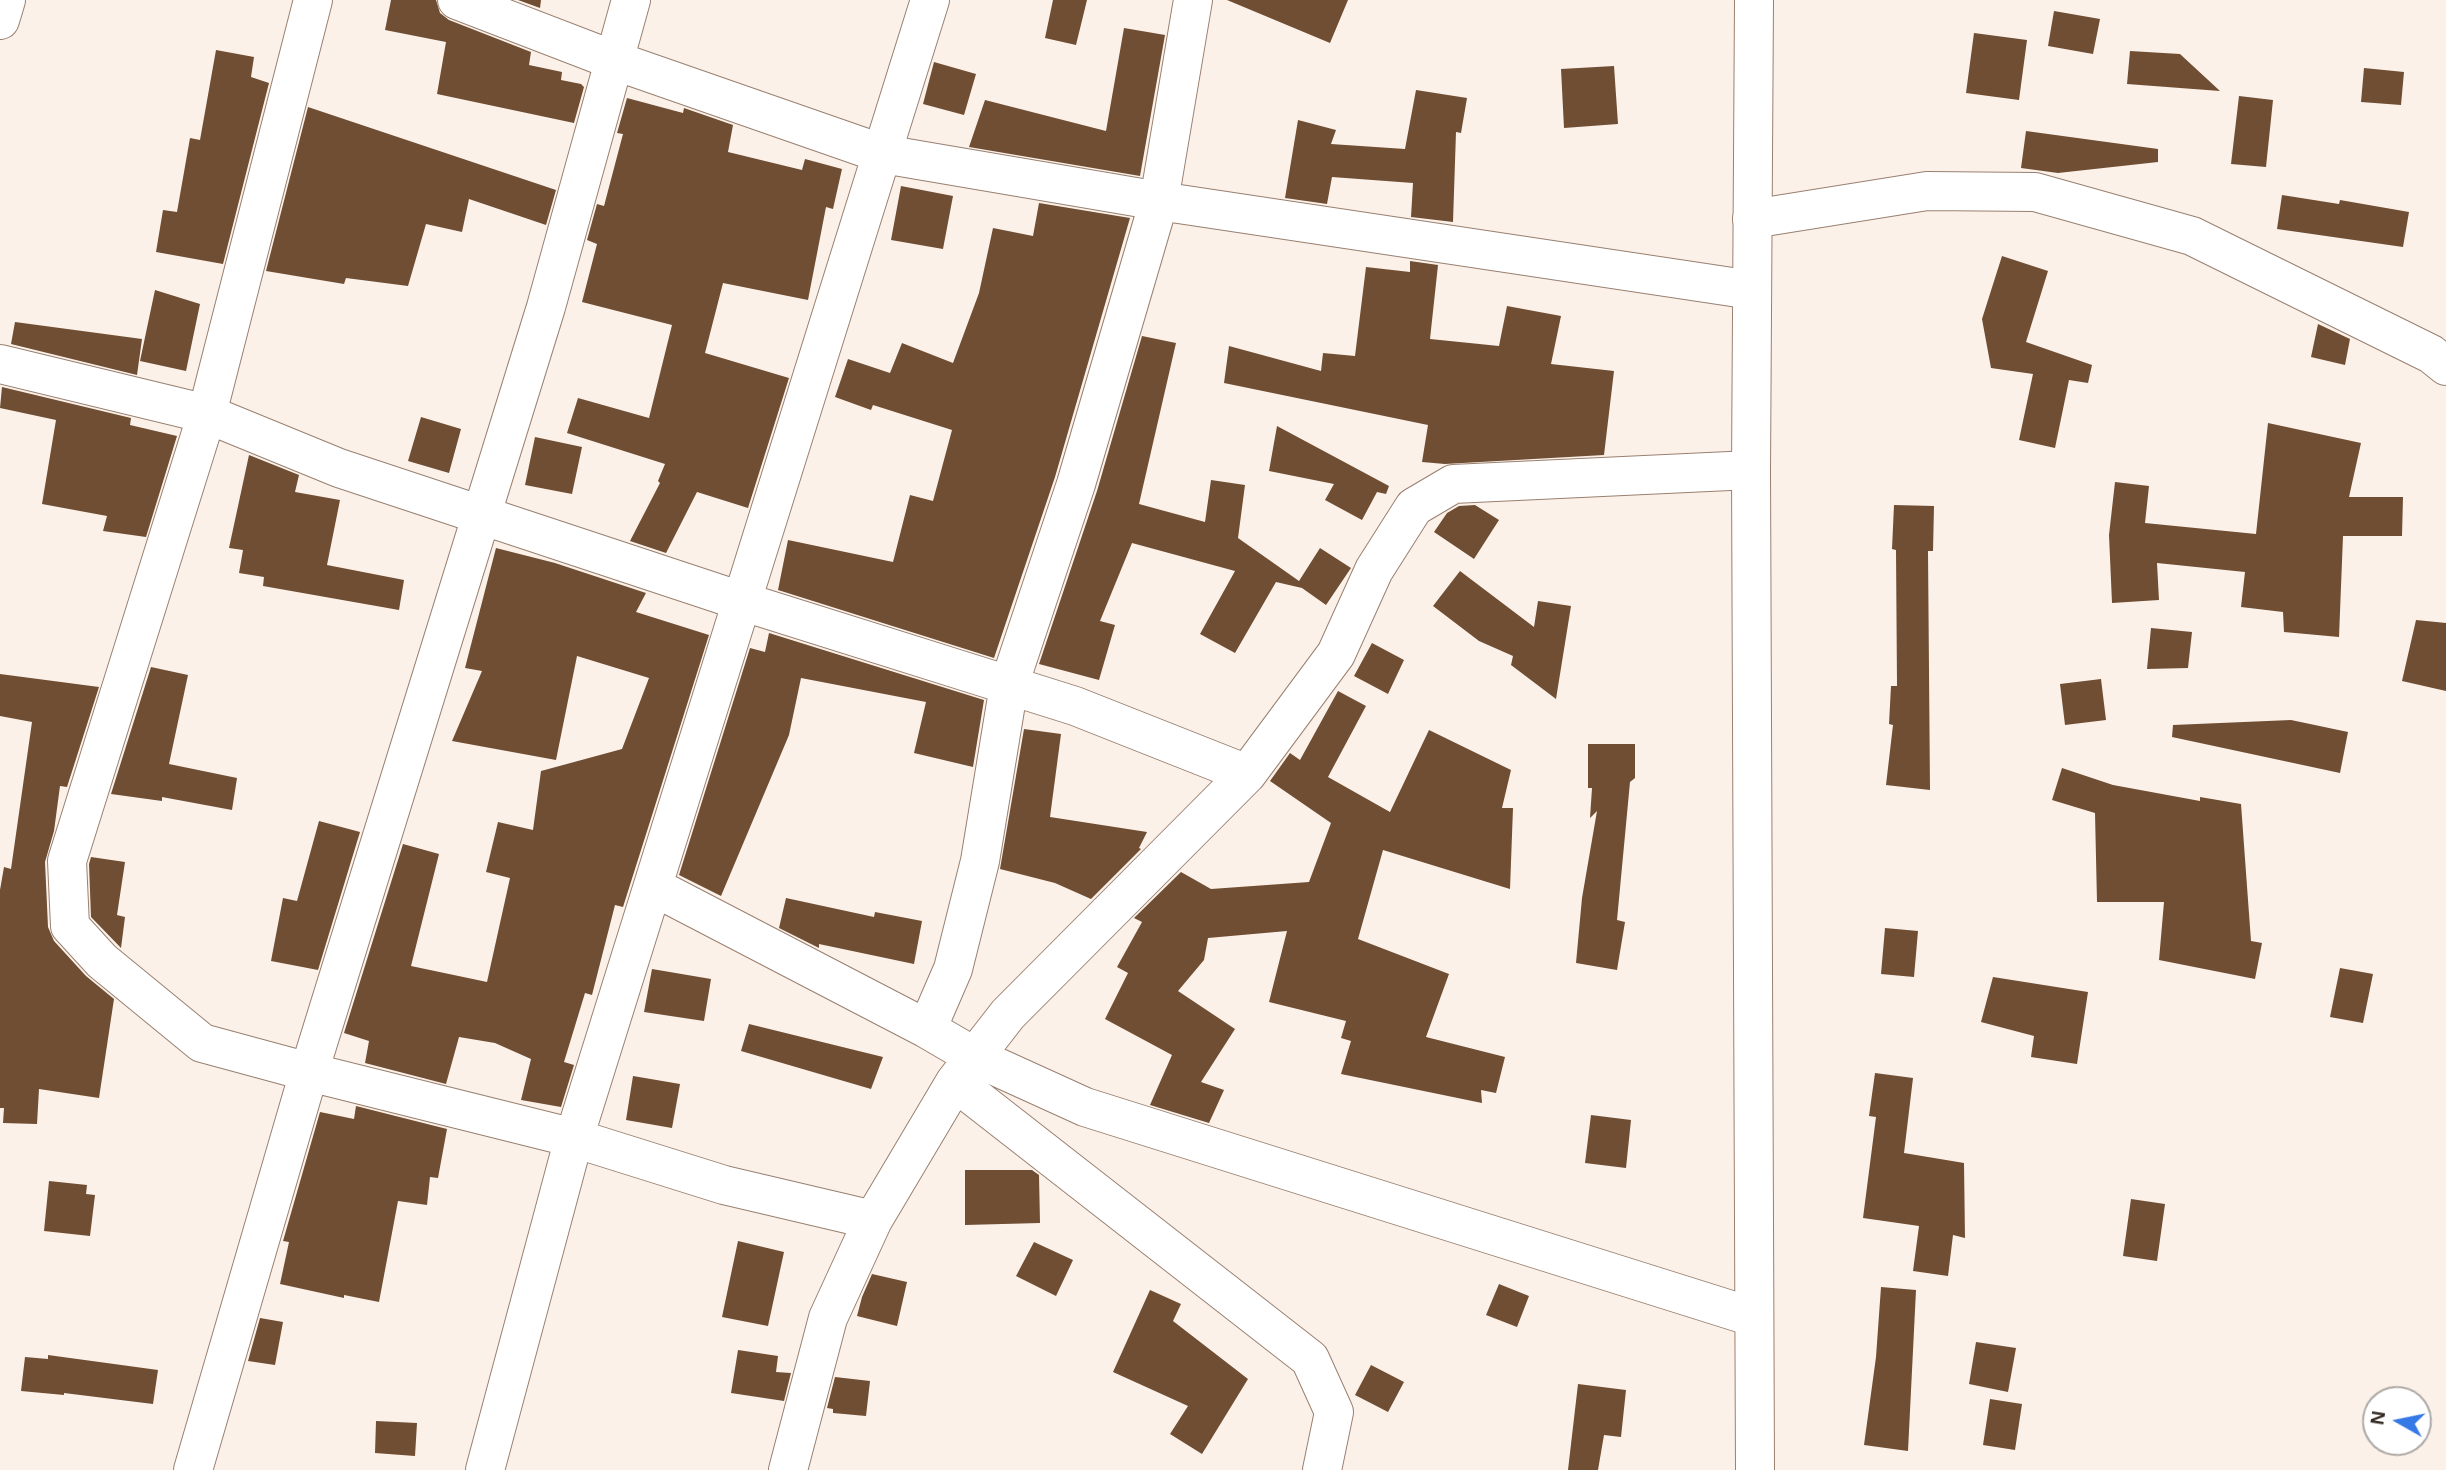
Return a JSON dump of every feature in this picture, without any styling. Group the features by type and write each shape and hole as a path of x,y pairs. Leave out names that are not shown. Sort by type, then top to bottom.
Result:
{"street":[{"path":"0,20 6,0"},
{"path":"313,0 206,414 67,861 70,926 102,961 202,1043 574,1138 724,1185 873,1220"},
{"path":"457,0 613,60 883,154 1159,201 1752,290"},
{"path":"193,1470 309,1072 546,307 631,0"},
{"path":"485,1470 574,1138 744,602 930,0"},
{"path":"927,1029 953,969 980,861 1009,685 1076,484 1159,201 1194,0"},
{"path":"1754,0 1751,470 1755,1470"},
{"path":"1752,219 1927,191 2035,192 2192,236 2431,354 2446,366"},
{"path":"0,364 206,414 339,468 744,602 1075,706 1247,774"},
{"path":"788,1470 828,1318 873,1220 965,1070 1008,1014 1247,774 1336,654 1374,570 1413,507 1453,484 1751,470"},
{"path":"654,887 927,1029 965,1070 1310,1359 1334,1412 1322,1470"},
{"path":"965,1070 1753,1317"}],"building":[{"path":"391,0 436,0 440,13 449,20 531,52 529,65 562,72 561,80 581,84 584,87 574,123 437,94 446,42 385,30"},
{"path":"518,0 541,0 540,8"},
{"path":"1053,0 1087,0 1076,45 1045,38"},
{"path":"1227,0 1348,0 1330,43"},
{"path":"2054,11 2100,19 2093,54 2048,46"},
{"path":"1124,28 1165,35 1140,176 969,147 985,100 1106,131"},
{"path":"1974,33 2027,40 2019,100 1966,93"},
{"path":"216,50 254,57 251,77 269,83 223,264 156,252 163,210 177,212 190,138 200,140"},
{"path":"2130,51 2180,54 2220,91 2127,84"},
{"path":"934,62 976,74 964,115 923,104"},
{"path":"1614,66 1618,124 1564,128 1561,69"},
{"path":"2364,68 2404,72 2401,105 2361,102"},
{"path":"1416,90 1467,98 1461,133 1456,132 1453,222 1411,217 1413,183 1332,177 1327,204 1285,198 1298,120 1336,130 1331,144 1405,149"},
{"path":"2239,96 2273,100 2266,167 2231,164"},
{"path":"627,98 683,113 684,108 733,125 728,152 802,170 805,159 842,169 833,209 826,207 808,300 723,283 705,353 789,378 748,508 697,492 666,553 630,541 660,483 658,481 665,464 567,433 578,398 649,418 672,325 582,302 597,244 587,240 597,204 604,206 623,134 617,133"},
{"path":"308,107 556,190 546,225 469,199 462,232 426,224 408,286 346,278 344,284 266,271"},
{"path":"2026,131 2158,149 2158,162 2058,173 2021,168"},
{"path":"901,186 953,196 943,249 891,240"},
{"path":"2282,195 2339,204 2340,200 2409,212 2403,247 2277,229"},
{"path":"1039,203 1130,218 1055,477 994,658 778,590 788,540 893,562 910,495 933,501 952,430 873,405 871,410 835,397 848,359 890,373 902,343 953,363 979,293 993,228 1033,236"},
{"path":"2002,256 2048,271 2026,342 2092,365 2088,383 2069,380 2055,448 2019,440 2033,374 1991,368 1982,319"},
{"path":"1410,261 1438,265 1430,339 1499,346 1507,306 1561,316 1551,364 1614,371 1604,455 1445,464 1422,462 1428,425 1224,383 1229,346 1321,371 1323,353 1355,356 1366,267 1410,272"},
{"path":"155,290 200,304 186,371 140,361"},
{"path":"15,322 142,339 137,375 11,344"},
{"path":"2318,324 2350,339 2345,365 2311,357"},
{"path":"1142,336 1176,343 1139,504 1205,522 1211,480 1245,485 1238,538 1299,581 1320,548 1351,568 1326,605 1302,588 1276,582 1235,653 1200,634 1235,571 1132,543 1100,621 1115,625 1099,680 1039,664 1097,491"},
{"path":"2,387 131,418 130,425 177,436 146,537 103,531 107,516 42,504 56,420 0,408"},
{"path":"421,417 461,429 449,473 408,461"},
{"path":"2268,423 2361,443 2349,497 2403,497 2402,536 2343,536 2339,637 2284,632 2283,612 2241,607 2245,572 2157,563 2159,600 2112,603 2109,535 2115,482 2149,486 2145,523 2256,534"},
{"path":"1277,426 1389,486 1386,494 1377,492 1362,520 1325,500 1334,484 1269,471"},
{"path":"535,437 582,447 572,494 525,485"},
{"path":"249,455 299,475 295,492 340,500 327,565 404,580 399,610 263,586 264,577 239,573 243,550 229,548"},
{"path":"1475,505 1499,520 1474,559 1434,532 1447,513 1459,506"},
{"path":"1894,505 1934,506 1933,551 1928,551 1930,790 1886,785 1893,725 1889,724 1891,686 1897,686 1896,550 1892,549"},
{"path":"496,548 555,563 646,593 636,612 709,635 623,907 615,905 592,995 585,993 564,1062 574,1065 561,1107 521,1100 531,1059 495,1043 459,1037 446,1084 365,1063 369,1041 344,1033 403,844 439,854 411,966 487,982 510,878 486,872 498,822 533,830 541,771 622,749 649,678 577,656 556,760 452,741 482,671 465,668"},
{"path":"1460,571 1534,627 1538,601 1571,606 1556,699 1511,665 1513,656 1479,641 1433,606"},
{"path":"2416,620 2446,623 2446,691 2402,681"},
{"path":"2151,628 2192,632 2188,668 2147,669"},
{"path":"769,633 984,700 973,767 914,753 926,702 801,678 789,735 721,896 679,875 750,648 765,652"},
{"path":"1372,643 1404,660 1388,694 1354,676"},
{"path":"151,667 188,675 169,764 237,778 232,810 162,797 162,801 111,794"},
{"path":"0,674 99,687 67,787 60,786 54,831 45,862 48,927 54,941 86,976 114,999 99,1098 39,1089 37,1124 3,1123 4,1108 0,1108 0,890 4,867 11,869 32,722 0,716"},
{"path":"2101,679 2106,720 2065,725 2060,684"},
{"path":"1338,691 1366,706 1328,777 1390,812 1429,730 1511,770 1502,808 1513,808 1510,889 1383,850 1358,939 1449,974 1426,1037 1505,1057 1496,1093 1481,1090 1482,1103 1341,1074 1351,1041 1341,1038 1346,1021 1269,1002 1287,931 1208,938 1204,960 1178,991 1235,1029 1201,1082 1224,1090 1209,1123 1150,1105 1172,1055 1105,1019 1128,973 1117,967 1142,922 1134,918 1181,872 1211,889 1309,882 1331,823 1270,781 1290,753 1300,760"},
{"path":"2291,720 2348,732 2340,773 2172,737 2173,725"},
{"path":"1024,729 1061,734 1050,817 1147,832 1139,848 1141,849 1091,899 1055,883 1000,869"},
{"path":"1588,744 1635,744 1635,778 1630,782 1617,920 1625,922 1617,970 1576,963 1582,898 1597,811 1590,818 1592,788 1588,788"},
{"path":"2062,768 2113,785 2200,801 2200,797 2241,804 2251,941 2262,943 2255,979 2159,960 2164,902 2097,902 2095,813 2052,800"},
{"path":"319,821 360,832 318,970 271,961 283,898 297,901"},
{"path":"91,857 125,862 117,915 125,917 121,948 91,917"},
{"path":"786,898 874,917 875,912 922,921 914,964 819,944 819,948 779,928"},
{"path":"1885,928 1918,931 1914,977 1881,974"},
{"path":"2340,968 2373,974 2363,1023 2330,1017"},
{"path":"652,969 711,979 704,1021 644,1012"},
{"path":"1993,977 2088,992 2077,1064 2031,1057 2034,1036 1981,1022"},
{"path":"749,1024 883,1057 871,1089 741,1051"},
{"path":"1875,1073 1913,1078 1904,1153 1964,1163 1965,1238 1953,1235 1948,1276 1913,1271 1919,1226 1863,1218 1876,1117 1869,1116"},
{"path":"633,1076 680,1084 672,1128 626,1120"},
{"path":"356,1106 447,1129 438,1178 430,1177 427,1205 398,1201 379,1302 344,1295 344,1298 280,1284 289,1242 283,1241 320,1112 354,1119"},
{"path":"1591,1115 1631,1120 1626,1168 1585,1163"},
{"path":"965,1170 1032,1170 1039,1175 1040,1223 965,1225"},
{"path":"49,1181 87,1185 86,1194 95,1195 90,1236 44,1231"},
{"path":"2131,1199 2165,1204 2157,1261 2123,1256"},
{"path":"738,1241 784,1252 768,1326 722,1317"},
{"path":"1034,1242 1073,1260 1056,1296 1016,1276"},
{"path":"872,1274 907,1282 897,1326 857,1316"},
{"path":"1499,1284 1529,1296 1517,1327 1486,1315"},
{"path":"1881,1287 1916,1290 1908,1451 1864,1445 1876,1357"},
{"path":"1150,1290 1181,1304 1173,1321 1248,1379 1202,1454 1170,1434 1188,1406 1113,1372"},
{"path":"260,1318 283,1322 275,1365 248,1361"},
{"path":"1976,1342 2016,1348 2008,1392 1969,1384"},
{"path":"738,1350 778,1356 776,1372 791,1373 784,1401 731,1393"},
{"path":"48,1355 158,1370 153,1404 64,1393 21,1391 25,1357 48,1359"},
{"path":"1371,1365 1404,1382 1388,1412 1355,1395"},
{"path":"835,1377 870,1381 866,1416 833,1413 833,1409 827,1408"},
{"path":"1578,1384 1626,1390 1621,1437 1604,1435 1598,1470 1568,1470"},
{"path":"1990,1399 2022,1404 2015,1450 1983,1445"},
{"path":"376,1421 417,1423 415,1456 375,1453"}]}
